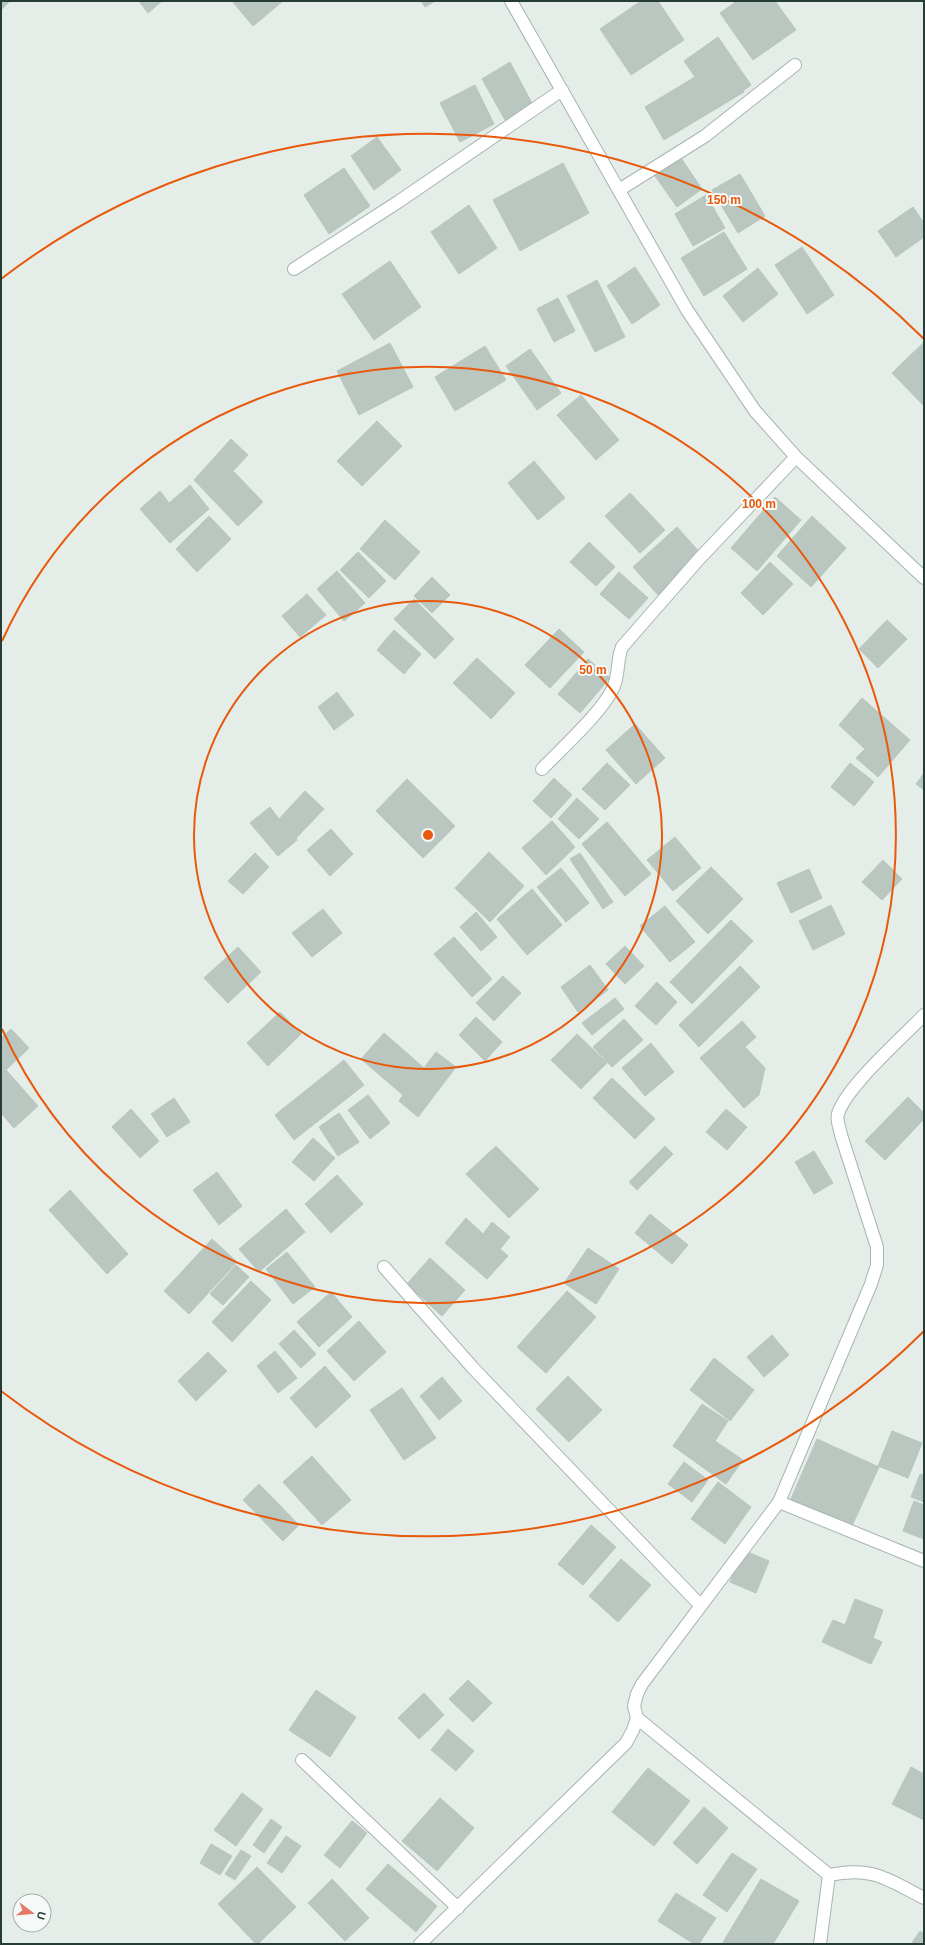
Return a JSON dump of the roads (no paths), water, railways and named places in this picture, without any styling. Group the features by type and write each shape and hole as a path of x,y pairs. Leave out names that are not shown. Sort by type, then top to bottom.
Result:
{"street":[{"path":"510,1 687,310 755,411 796,457 924,578"},
{"path":"619,190 705,136 795,65"},
{"path":"294,269 398,202 562,90"},
{"path":"542,768 607,699 615,684 618,661 622,647 699,559 796,457"},
{"path":"420,1944 626,1744 637,1718 634,1706 639,1689 700,1605 779,1502 871,1284 877,1265 877,1247 841,1135 837,1116 841,1105 853,1088 924,1015"},
{"path":"384,1267 474,1368 700,1605"},
{"path":"779,1502 924,1561"},
{"path":"637,1718 829,1876"},
{"path":"302,1760 458,1908"},
{"path":"829,1876 849,1871 866,1872 883,1877 924,1898"},
{"path":"820,1944 829,1876"}]}
